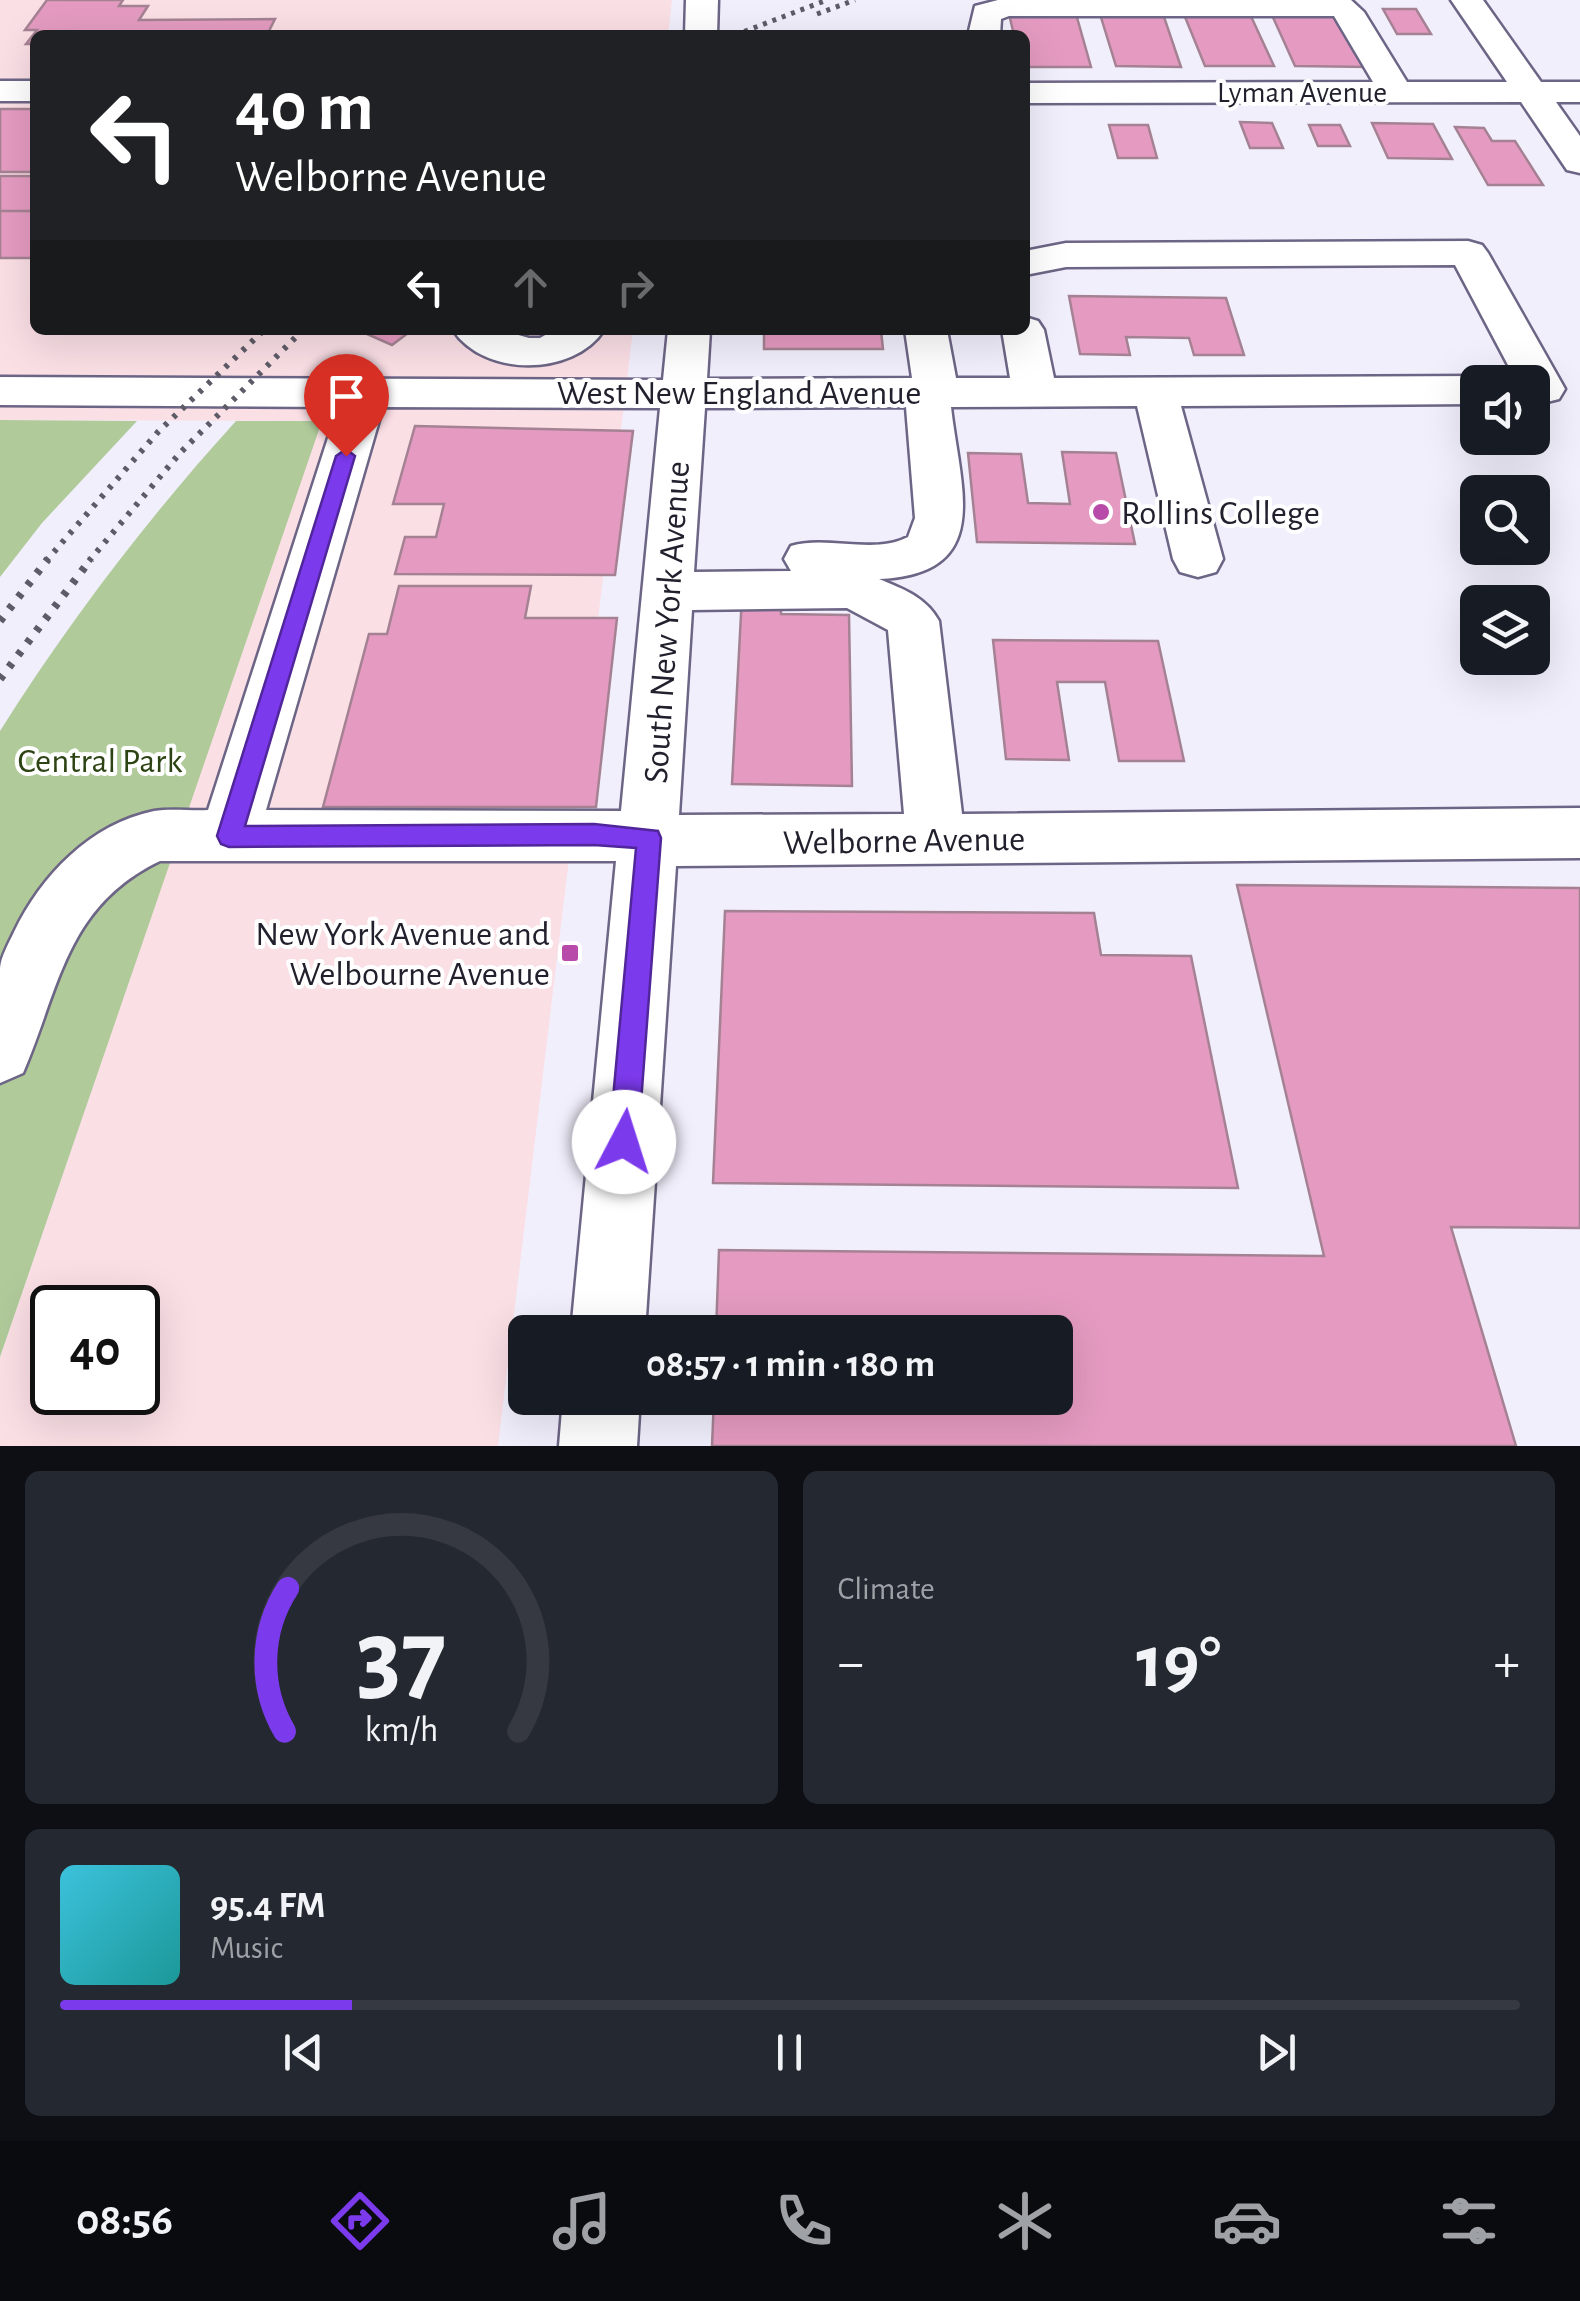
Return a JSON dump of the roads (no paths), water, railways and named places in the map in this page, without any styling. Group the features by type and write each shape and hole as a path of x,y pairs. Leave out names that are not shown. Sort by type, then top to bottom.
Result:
{"street":[{"path":"701,30 702,0"},
{"path":"1467,0 1580,162"},
{"path":"985,22 988,11 1008,7 1341,8 1348,12 1396,92"},
{"path":"0,91 30,91"},
{"name":"Lyman Avenue","path":"1030,93 1580,92"},
{"path":"1030,261 1066,254 1468,253 1552,389"},
{"path":"476,393 482,336 545,351 575,335"},
{"name":"South New York Avenue","path":"609,1315 689,335"},
{"path":"669,574 893,560 921,553 936,538 939,518 926,335"},
{"path":"1023,335 1034,390"},
{"path":"1155,390 1198,559"},
{"name":"West New England Avenue","path":"0,391 1460,390"},
{"path":"229,836 365,392"},
{"path":"669,574 852,590 892,606 913,621 936,840"},
{"name":"Welborne Avenue","path":"0,1051 50,921 68,894 96,864 118,850 155,836 594,834 700,842 1580,833"},
{"path":"598,1446 601,1415"}],"railway":[{"path":"748,30 827,0"},
{"path":"817,14 855,0"},
{"path":"46,561 158,432 259,335"},
{"path":"89,561 180,453 298,335"},
{"path":"0,621 48,559"},
{"path":"0,679 91,559"}],"place":[{"name":"Rollins College","path":"1101,512"},
{"name":"New York Avenue and Welbourne Avenue","path":"570,953"}],"park label":[{"name":"Central Park","path":"100,760"}]}
